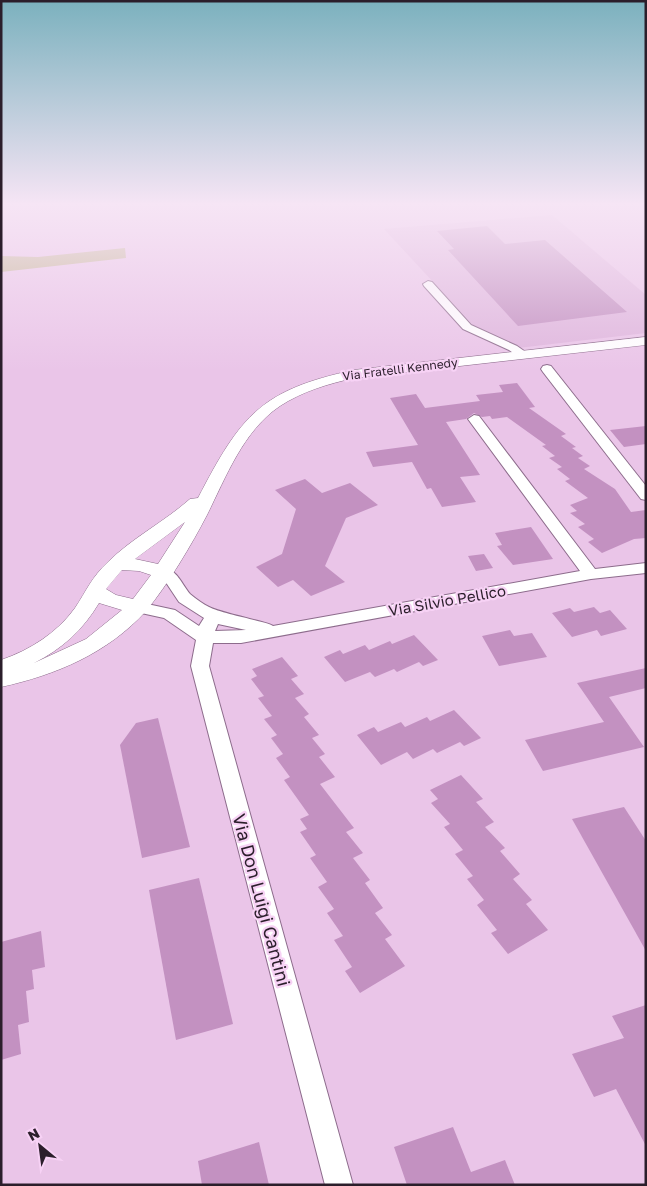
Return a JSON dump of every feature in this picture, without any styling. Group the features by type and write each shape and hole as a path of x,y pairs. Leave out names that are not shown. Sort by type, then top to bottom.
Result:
{"street":[{"path":"428,284 468,327 513,348 523,355"},
{"name":"Via Fratelli Kennedy","path":"163,572 199,514 207,494 249,424 275,402 310,384 354,374 646,341"},
{"path":"546,369 646,496"},
{"path":"474,419 591,574"},
{"name":"Via Fratelli Kennedy","path":"105,577 176,523 207,494"},
{"path":"1,668 38,652 74,625 105,577 141,565 163,572 138,607 106,635 83,651 55,665 25,675 1,679"},
{"name":"Via Silvio Pellico","path":"204,637 241,637 591,574 646,568"},
{"name":"Via Silvio Pellico","path":"163,572 170,576 186,599 215,616 244,625 271,627 302,626"},
{"path":"105,577 101,597 169,614 204,637"},
{"name":"Via Don Luigi Cantini","path":"215,616 208,625 204,637 200,666 339,1185"}],"shaded area":[{"path":"1,260 105,260 1,272"},
{"path":"413,260 605,260 646,295 646,333 518,348 473,325"}],"building":[{"path":"458,260 568,260 627,312 518,326"},
{"path":"517,383 535,407 529,408 566,434 561,436 576,447 572,448 583,456 578,458 590,466 584,469 615,489 631,512 646,510 646,538 634,539 602,553 588,542 594,539 578,527 585,524 570,513 577,511 570,505 588,498 565,481 570,479 557,469 562,467 549,458 555,456 542,446 546,445 507,417 492,419 490,416 482,417 474,413 466,419 446,422 480,475 460,477 476,502 442,507 431,488 427,489 412,462 373,467 366,452 418,445 390,398 416,394 425,408 480,401 476,395 503,392 499,385"},
{"path":"646,426 646,444 624,447 610,430"},
{"path":"305,479 322,493 350,483 378,505 346,518 325,566 345,582 311,596 293,580 278,587 256,567 282,554 296,509 275,490"},
{"path":"531,527 553,559 513,565 497,546 502,545 495,533"},
{"path":"484,554 493,568 476,571 468,556"},
{"path":"594,607 600,613 610,610 627,629 601,636 597,630 572,637 552,613 570,608 574,612"},
{"path":"510,630 514,636 532,633 547,657 499,666 482,636"},
{"path":"414,635 438,660 423,666 419,662 397,672 394,669 375,677 370,672 345,682 324,657 340,650 343,654 365,645 369,650 390,641 392,644"},
{"path":"282,657 298,676 291,679 304,694 295,698 309,714 304,717 319,735 312,738 325,754 319,757 335,777 320,784 354,828 346,832 363,853 353,858 370,880 365,883 383,908 375,913 392,935 385,939 405,966 360,993 345,971 352,967 334,940 343,936 327,913 334,909 318,887 327,882 310,858 316,855 300,832 307,829 300,819 309,815 284,780 290,777 276,758 283,754 271,738 277,735 264,719 272,716 258,698 264,696 251,679 257,676 252,669"},
{"path":"646,668 646,688 609,697 644,747 543,771 525,740 604,722 577,683"},
{"path":"454,710 481,738 464,746 460,742 437,753 433,749 413,759 407,752 381,765 357,735 374,727 378,732 401,722 405,727 427,717 430,721"},
{"path":"158,718 190,847 142,858 120,745 136,723"},
{"path":"461,775 483,799 476,802 494,822 485,827 505,848 500,851 520,874 513,879 532,900 526,904 548,930 508,954 491,933 497,930 477,905 484,900 467,879 473,876 455,854 463,850 444,827 450,824 431,803 438,799 430,790"},
{"path":"624,807 646,841 646,951 572,819"},
{"path":"199,878 233,1024 176,1040 149,890"},
{"path":"41,931 45,967 32,970 34,989 26,991 29,1022 18,1025 21,1054 1,1060 1,942"},
{"path":"646,1005 646,1146 616,1089 594,1097 572,1054 624,1038 612,1016"},
{"path":"453,1127 471,1172 505,1160 515,1185 407,1185 394,1147"},
{"path":"259,1142 269,1185 202,1185 198,1161"}]}
